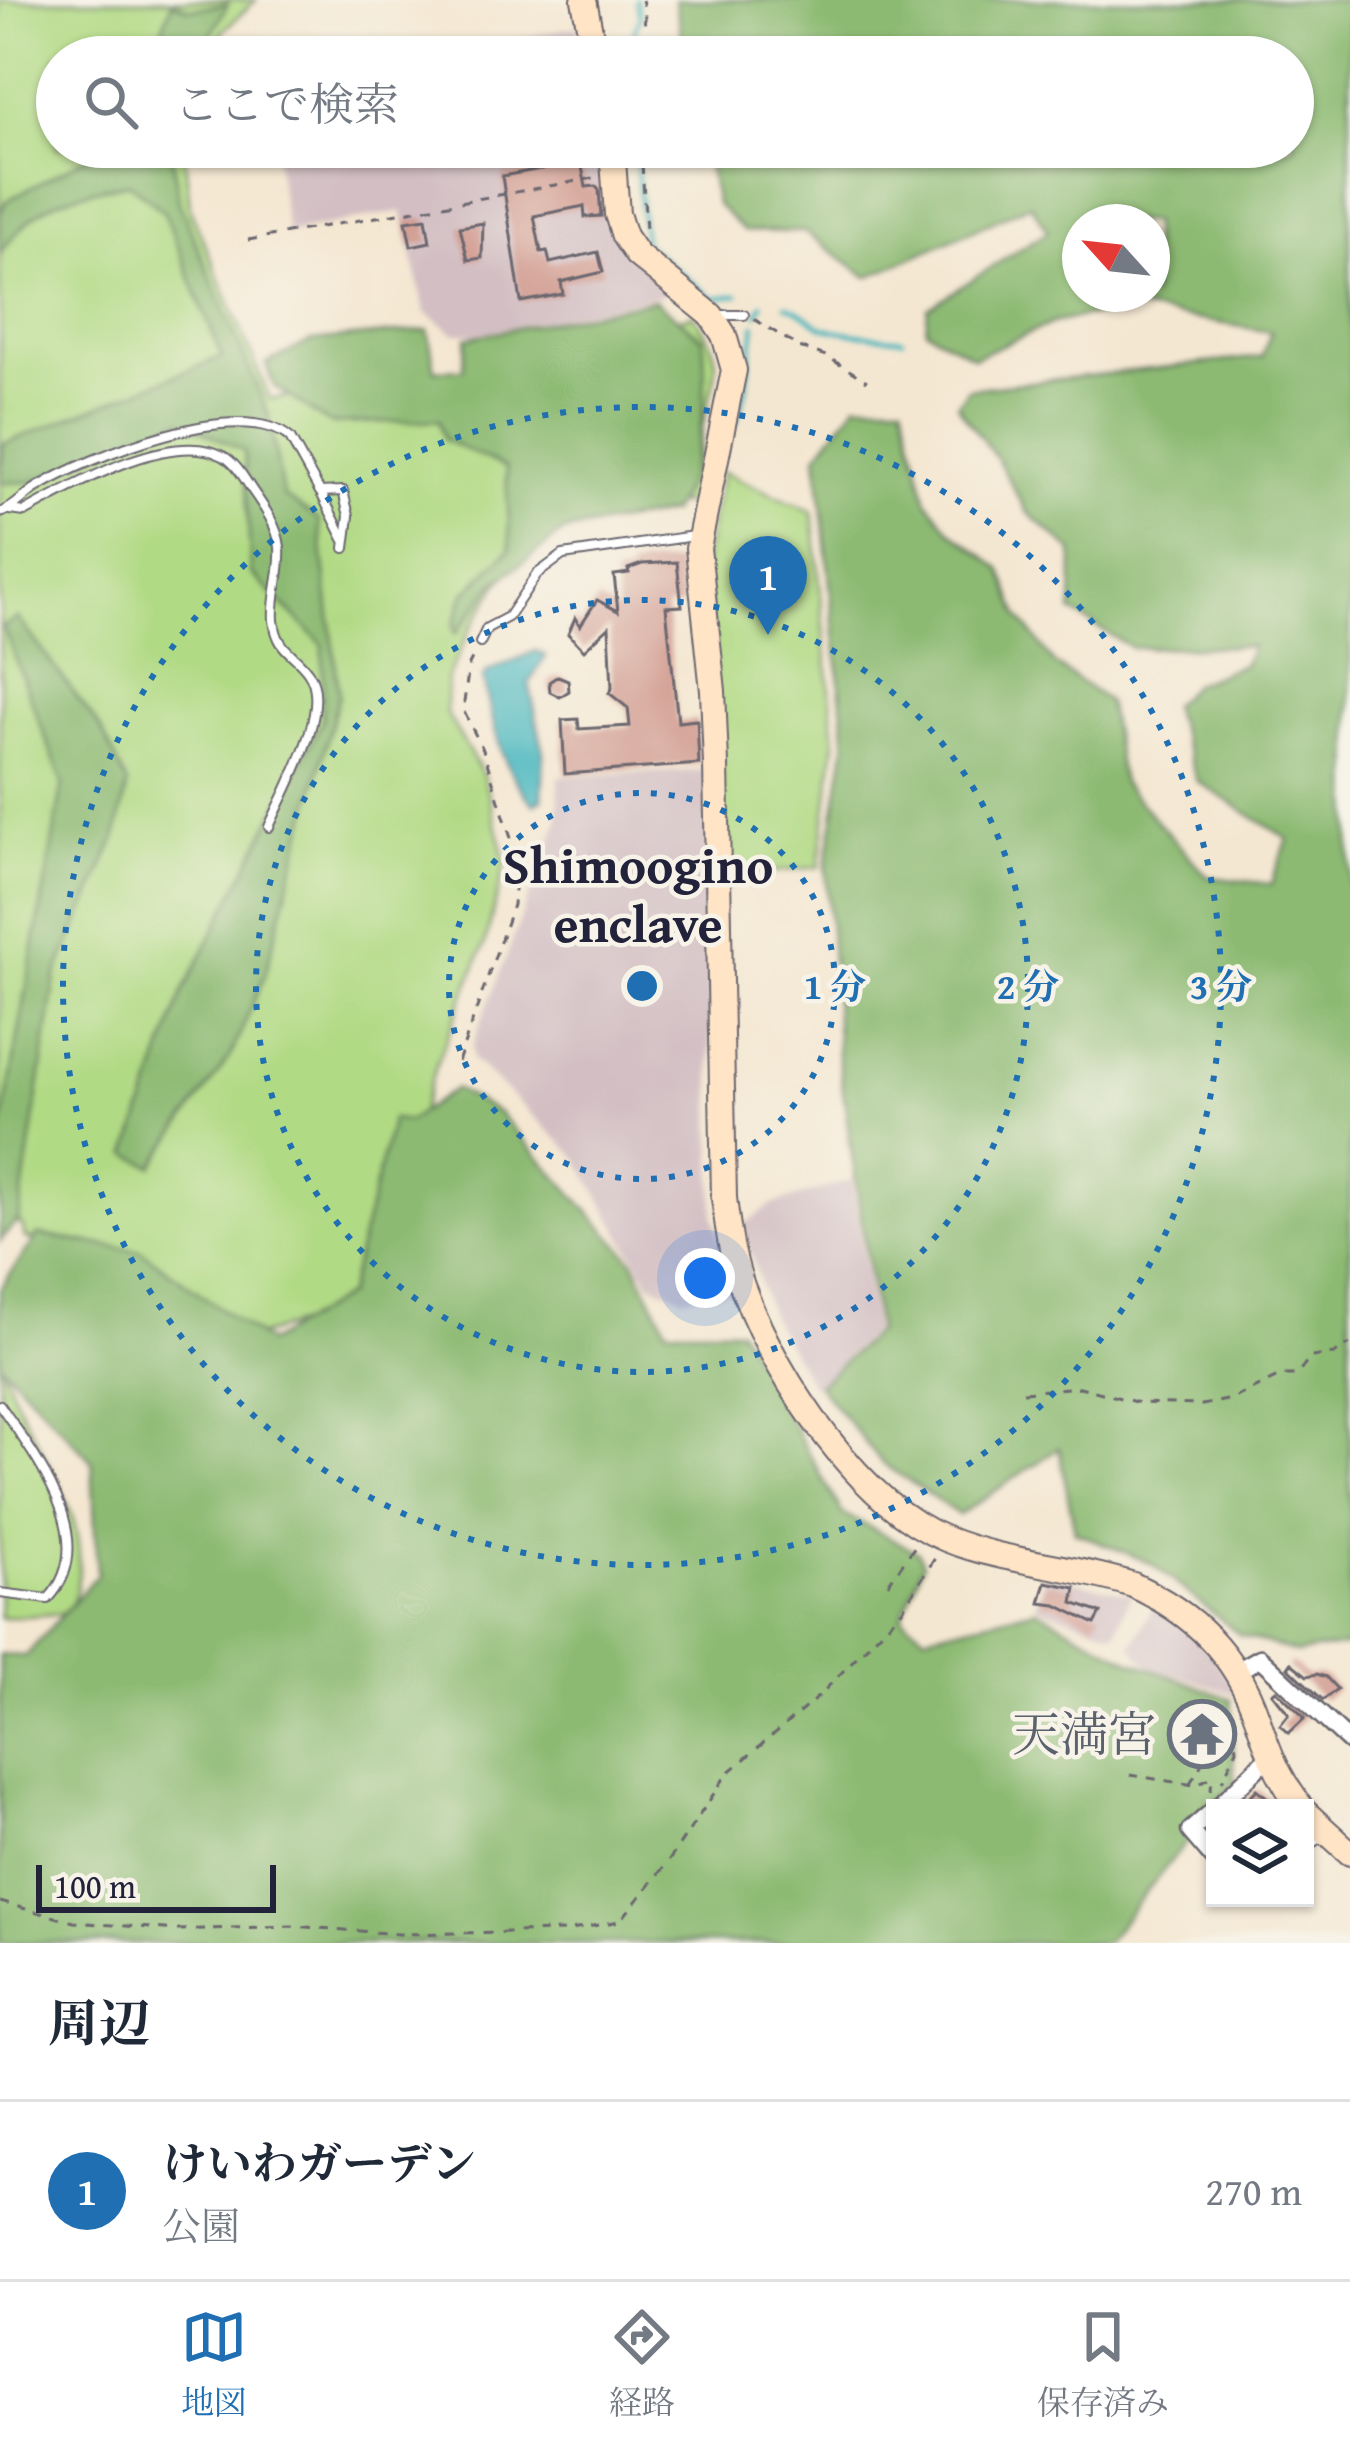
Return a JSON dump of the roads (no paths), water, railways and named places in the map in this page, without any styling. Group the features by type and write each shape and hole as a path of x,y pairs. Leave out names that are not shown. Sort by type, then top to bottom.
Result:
{"street":[{"path":"584,0 591,36"},
{"path":"614,168 617,214 631,246 724,334 733,358 734,382 699,536 699,573 714,709 724,1198 731,1247 758,1322 785,1372 844,1458 885,1502 947,1540 1112,1579 1161,1598 1209,1635 1237,1671 1269,1756 1294,1799"},
{"path":"1237,1671 1261,1658 1350,1742"},
{"path":"1226,1799 1269,1756"},
{"path":"1206,1817 1190,1831 1206,1850"},
{"path":"1314,1827 1350,1853"}],"lane":[{"path":"700,314 744,315"},
{"path":"5,512 37,488 111,452 220,421 282,431 301,454 344,544 349,516 343,491 320,492"},
{"path":"5,512 25,512 109,470 162,453 218,453 233,463 274,526 280,545 275,629 285,653 309,673 315,700 312,725 268,827"},
{"path":"480,643 487,628 508,616 537,574 563,556 678,535 699,536"},
{"path":"0,1405 42,1466 66,1522 67,1538 63,1577 48,1599 0,1593"}],"water":[{"path":"536,651 546,656 529,683 544,754 542,799 534,804 506,761 483,679 487,672"}],"waterway":[{"path":"632,36 640,17 636,0"},
{"path":"637,168 644,243 713,298 738,295"},
{"path":"758,314 763,304"},
{"path":"786,305 829,329 903,339"},
{"path":"735,426 747,387 755,325"}],"place":[{"name":"けいわガーデン","path":"768,635"},
{"name":"天満宮","path":"1202,1734"}],"district":[{"name":"Shimoogino enclave","path":"638,894"}]}
